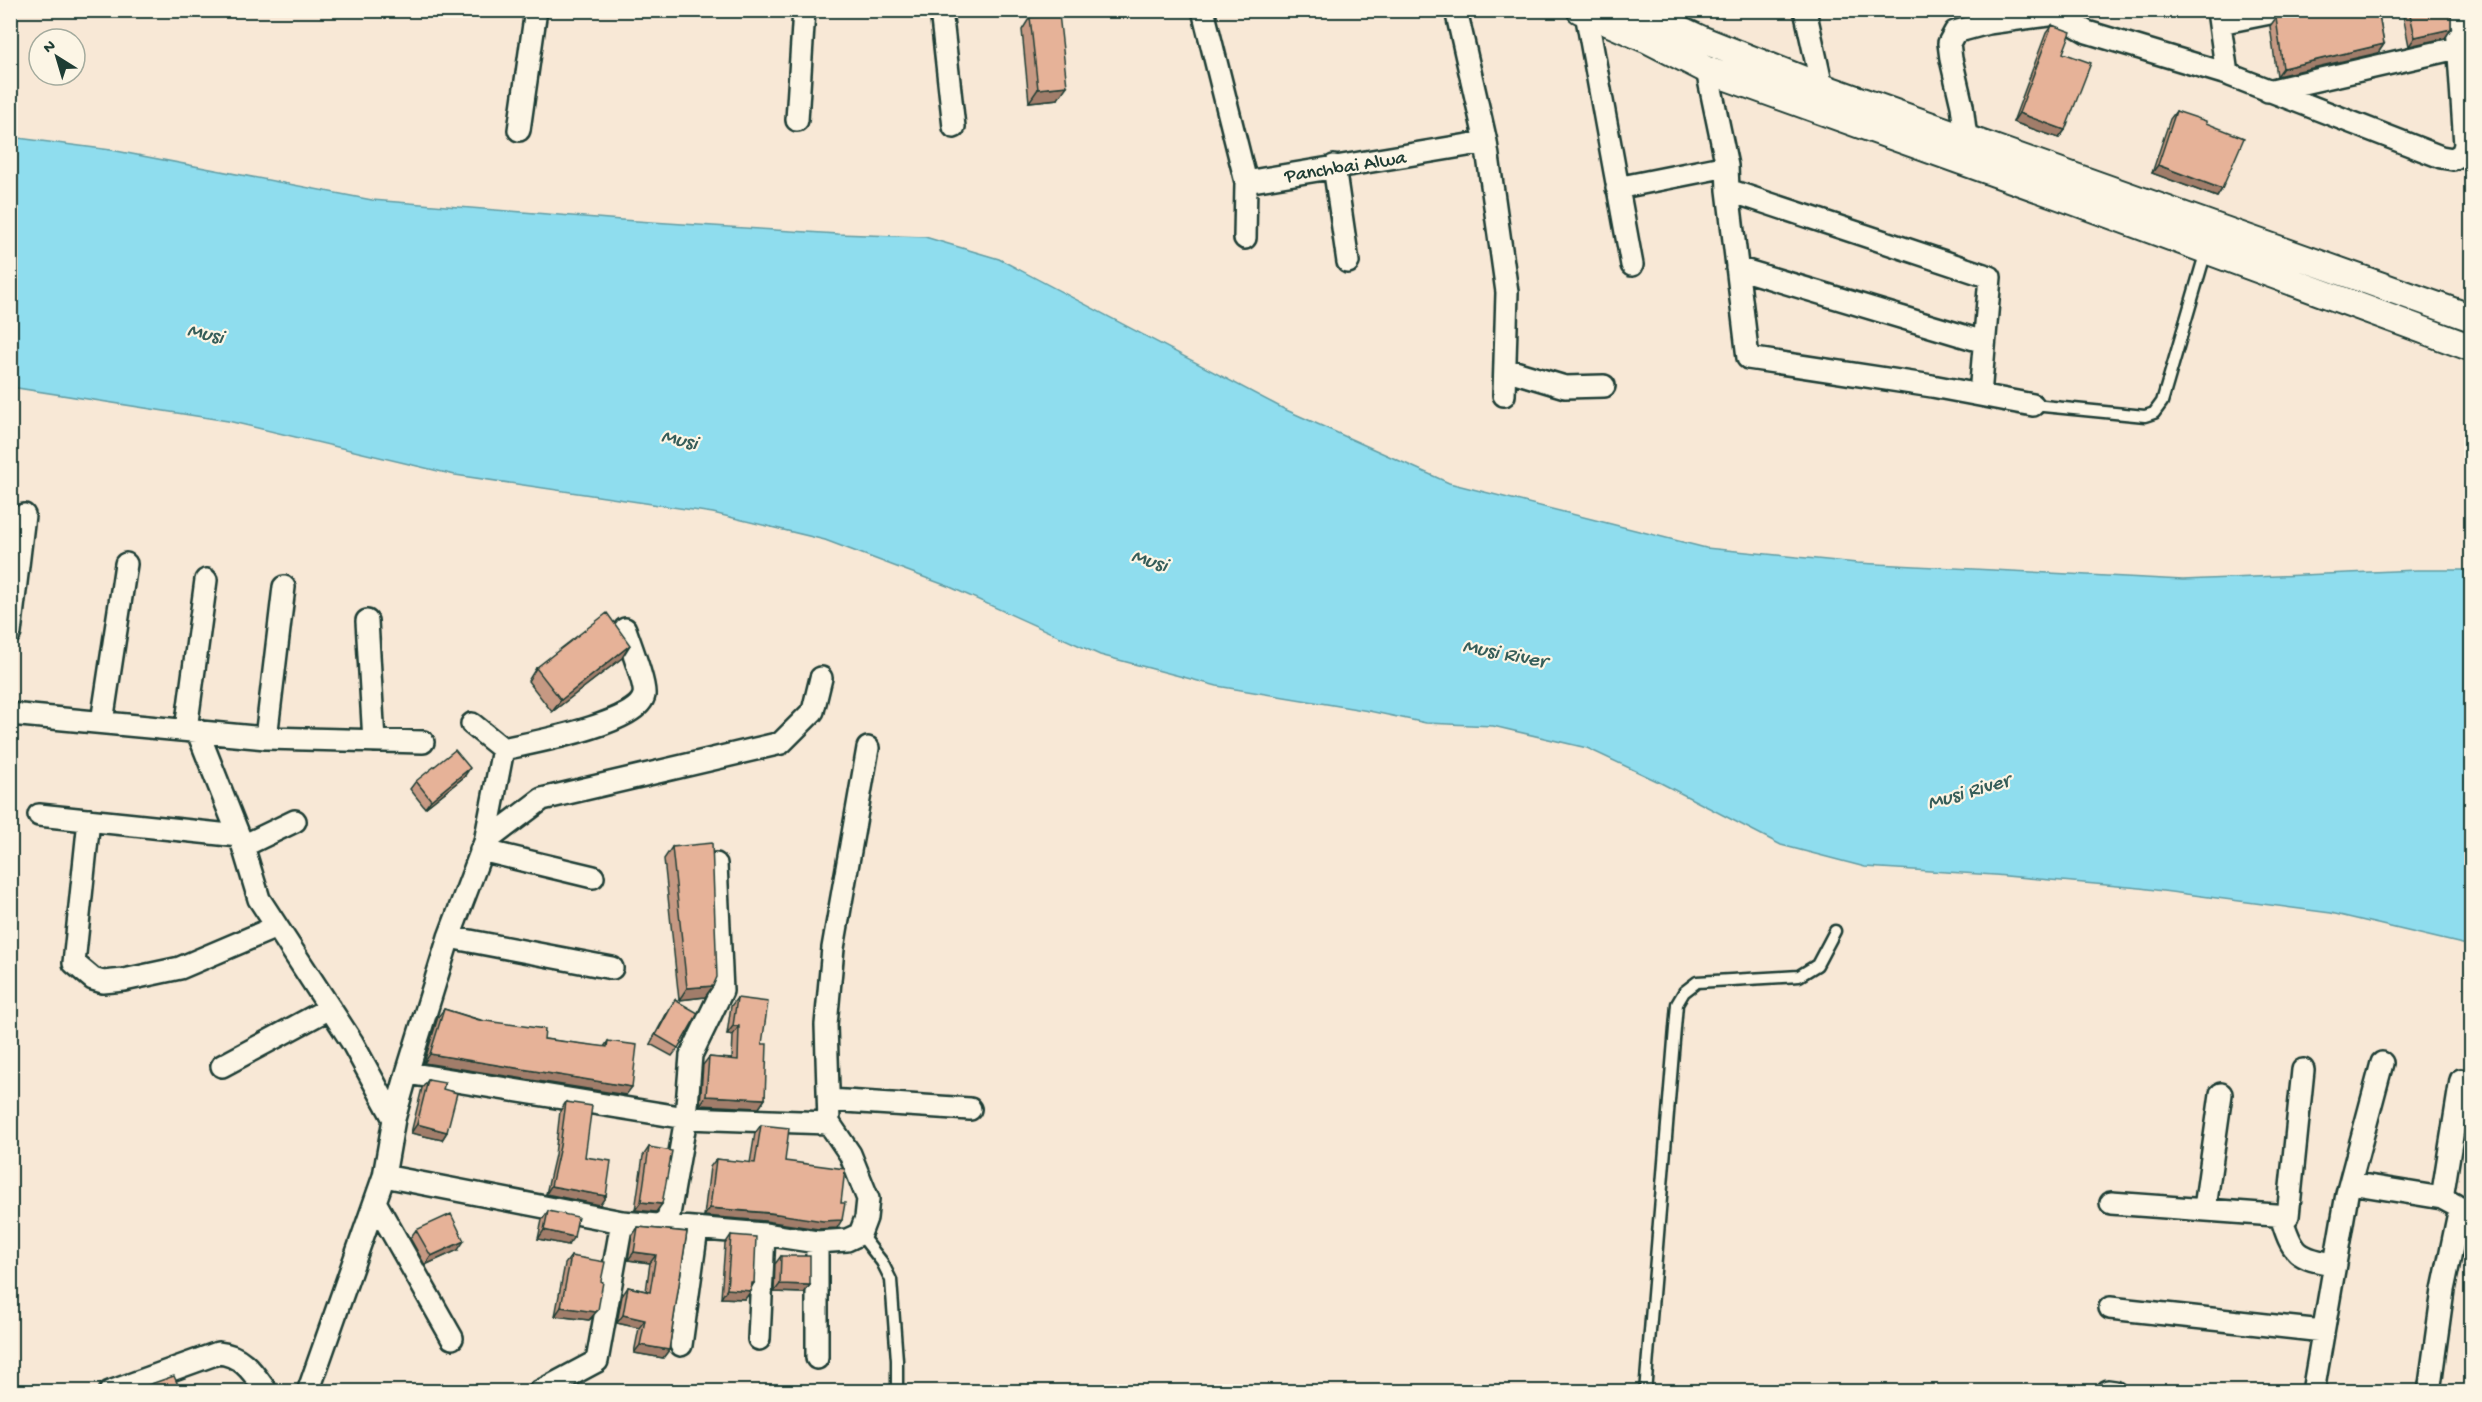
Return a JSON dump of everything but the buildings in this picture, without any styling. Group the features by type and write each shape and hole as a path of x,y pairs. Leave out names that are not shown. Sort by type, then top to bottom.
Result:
{"street":[{"path":"519,130 536,10"},
{"path":"797,120 804,10"},
{"path":"940,10 954,127"},
{"path":"1203,10 1246,182 1245,238"},
{"path":"1456,10 1486,142 1507,292 1504,395"},
{"path":"1638,10 1703,40 1822,87 2472,318"},
{"path":"1805,10 1822,87"},
{"path":"2227,74 2219,17 2285,10"},
{"path":"1966,138 1949,43 1955,32 1988,23 2056,12 2088,32 2227,74 2441,157 2453,159 2462,154 2465,146 2456,10"},
{"path":"1583,12 1646,39 1707,70 2060,196 2472,348"},
{"path":"1583,12 1632,265"},
{"path":"2268,91 2457,48"},
{"path":"1707,70 1727,166 1749,358 2033,405"},
{"name":"Panchbai Alwa","path":"1246,182 1486,142"},
{"path":"1335,166 1348,262"},
{"path":"1617,188 1727,166"},
{"path":"1728,190 1990,278 1980,395"},
{"path":"1737,268 1984,342"},
{"path":"1505,369 1565,387 1604,386"},
{"path":"10,633 24,515"},
{"path":"102,722 126,564"},
{"path":"206,580 191,730 241,841 259,899 352,1042 394,1119"},
{"path":"266,738 284,587"},
{"path":"367,621 374,741"},
{"path":"503,749 571,735 625,715 640,705 645,693 625,629"},
{"path":"483,846 542,799 781,743 813,711 820,678"},
{"path":"10,714 266,738 423,742"},
{"path":"472,724 503,749"},
{"path":"384,1176 622,1222 764,1233 817,1242 848,1240 860,1234 866,1218 868,1199 850,1154 829,1123 826,1025 833,948 868,748"},
{"path":"308,1392 384,1176 394,1119 407,1073 449,937 483,846 503,749"},
{"path":"39,815 241,841 296,821"},
{"path":"89,820 74,963 93,979 104,982 124,980 180,968 276,927"},
{"path":"483,846 593,877"},
{"path":"666,1226 686,1119 692,1055 722,991 716,864"},
{"path":"449,937 612,968"},
{"path":"222,1066 330,1008"},
{"path":"2313,1392 2350,1183 2382,1063"},
{"path":"2111,1203 2288,1216 2303,1070"},
{"path":"407,1073 686,1119 829,1123"},
{"path":"2429,1392 2458,1205 2461,1080"},
{"path":"2205,1209 2221,1094"},
{"path":"828,1100 970,1109"},
{"path":"2350,1183 2458,1205"},
{"path":"375,1202 452,1338"},
{"path":"2282,1216 2291,1246 2309,1260 2335,1264"},
{"path":"539,1392 597,1361 622,1222"},
{"path":"681,1345 697,1229"},
{"path":"759,1339 764,1233"},
{"path":"817,1242 817,1358"},
{"path":"2110,1308 2323,1331"},
{"path":"110,1392 218,1353 228,1353 245,1362 267,1392"},
{"path":"2108,1391 2115,1392"}],"lane":[{"path":"2033,405 2145,416 2154,413 2162,402 2177,357 2206,251"},
{"path":"1645,1392 1677,1004 1684,992 1697,982 1799,976 1817,965 1835,931"},
{"path":"860,1234 882,1262 891,1280 897,1392"}],"water":[{"path":"10,137 111,150 372,200 621,220 838,234 925,237 999,259 1284,409 1449,483 1706,548 1857,563 2183,580 2417,570 2471,570 2471,946 2331,913 2140,888 1995,875 1865,867 1781,845 1587,748 1493,726 1426,723 1369,711 1217,686 1100,655 950,587 825,540 713,513 455,475 228,421 11,387"}],"water label":[{"name":"Musi","path":"206,332"},
{"name":"Musi","path":"680,438"},
{"name":"Musi","path":"1150,559"},
{"name":"Musi River","path":"1505,652"},
{"name":"Musi River","path":"1968,790"}]}
